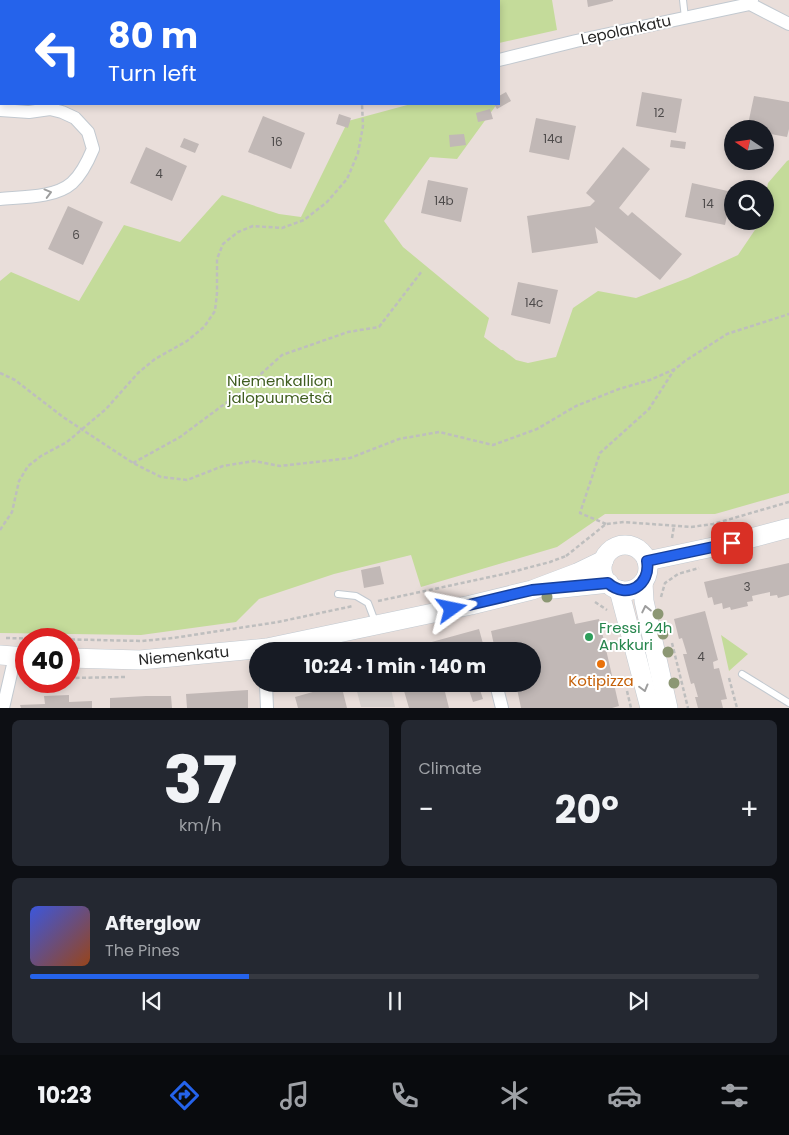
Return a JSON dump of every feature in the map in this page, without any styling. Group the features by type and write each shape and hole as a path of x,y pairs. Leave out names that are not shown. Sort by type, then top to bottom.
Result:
{"street":[{"name":"Lepolankatu","path":"500,60 576,41 685,18 731,4 751,2"},
{"path":"751,2 789,24"},
{"path":"0,110 29,112 51,106 75,118 88,132 93,149 85,166 71,183 50,194 0,199"},
{"path":"647,561 732,543 789,528"},
{"path":"614,586 630,590 642,583 648,573 647,561 644,554 638,549 627,545 614,548 608,552 604,560 603,572 614,586 650,708"},
{"name":"Niemenkatu","path":"301,642 532,590 577,573 604,560"},
{"path":"642,583 644,601 668,708"},
{"name":"Niemenkatu","path":"532,590 614,586"},
{"name":"Niemenkatu","path":"80,658 140,660 249,651"},
{"path":"3,708 14,656"},
{"path":"266,692 267,708"},
{"path":"498,692 502,708"}],"lane":[{"path":"683,0 685,18"},
{"path":"338,594 356,596 368,603 376,625"},
{"path":"742,674 789,703"}],"path":[{"path":"0,530 12,512 19,481 28,466 41,456 67,442 106,409 138,373 155,359 187,341 204,327 215,311 217,259 223,244 238,232 253,226 282,228 304,220 327,202 347,179 358,153 363,126 362,105"},
{"path":"133,463 180,437 242,391 282,355 348,332 379,327 422,271"},
{"path":"0,373 15,380 44,403 133,463 161,477 187,480 223,466 254,461 280,466 350,458 399,439 439,432 493,445 537,429 576,406 619,389 650,380 675,369 727,334 789,314"},
{"path":"675,369 649,409 600,453 580,513 606,524 624,522 698,526 713,524 789,502"},
{"path":"0,638 142,641 278,622 504,574 550,562 566,556 606,524"},
{"path":"660,597 665,583 678,574 706,566"},
{"path":"672,643 688,708"},
{"path":"729,678 737,708"}],"green space":[{"path":"500,0 552,0 557,30 500,43"},
{"name":"Niemenkallion jalopuumetsä","path":"407,105 496,105 457,159 430,157 384,221 403,247 489,318 484,337 516,360 528,363 556,357 573,308 598,291 636,298 688,278 738,255 755,230 774,230 774,180 771,180 789,160 789,493 715,514 605,514 557,547 421,587 411,555 334,574 259,599 236,622 141,635 80,634 80,628 15,628 15,633 0,633 0,281 11,272 79,301 124,225 180,242 222,195 279,214 301,217 348,121"},
{"path":"721,635 748,654 729,671"}],"shaded area":[{"path":"357,692 392,692 395,707 361,707"}],"building":[{"path":"587,0 613,0 613,1 588,7"},
{"path":"506,92 511,101 497,109 495,105 500,105 500,95"},
{"path":"642,92 682,99 676,133 636,126"},
{"path":"754,96 789,102 789,129 787,137 774,135 774,120 749,120"},
{"path":"490,109 493,119 478,122 476,113"},
{"path":"339,114 351,118 348,128 336,124"},
{"path":"263,116 305,133 291,169 248,152"},
{"path":"536,118 576,126 569,160 529,152"},
{"path":"464,134 466,145 450,147 449,135"},
{"path":"184,138 199,144 195,153 180,147"},
{"path":"671,140 686,142 685,149 670,147"},
{"path":"146,147 187,166 172,201 130,183"},
{"path":"623,147 650,169 619,208 628,216 632,212 682,254 660,280 595,227 598,243 532,253 527,216 590,206 595,201 586,193"},
{"path":"428,180 468,188 461,222 421,213"},
{"path":"692,183 724,190 724,225 685,217"},
{"path":"68,206 103,222 83,265 48,249"},
{"path":"518,282 558,290 550,324 511,315"},
{"path":"789,563 789,595 778,598 777,595 770,596 770,592 752,596 753,601 747,602 748,606 731,610 730,607 723,609 722,603 714,605 712,597 708,598 704,582"},
{"path":"380,566 384,584 364,588 361,570"},
{"path":"705,611 718,660 713,662 714,669 719,668 727,699 721,700 723,708 698,708 695,697 698,697 694,683 691,684 683,654 687,654 682,638 679,639 674,619"},
{"path":"572,612 575,624 599,619 619,706 612,708 521,708 518,692 541,692 541,642 493,642 491,631"},
{"path":"479,629 483,642 432,642"},
{"path":"248,690 248,708 187,708 186,694"},
{"path":"313,692 343,692 347,708 298,708 295,697"},
{"path":"404,692 445,692 449,708 409,708"},
{"path":"470,692 481,692 483,699 473,702"},
{"path":"69,695 69,702 92,701 92,708 21,708 20,705 45,704 44,696"},
{"path":"171,696 172,708 110,708 110,698"}],"place":[{"name":"Fressi 24h Ankkuri","path":"589,637"},
{"name":"Kotipizza","path":"601,664"}],"route":[{"path":"452,609 532,590 608,583 619,590 630,590 637,587 646,578 648,573 647,561 732,543"}]}
